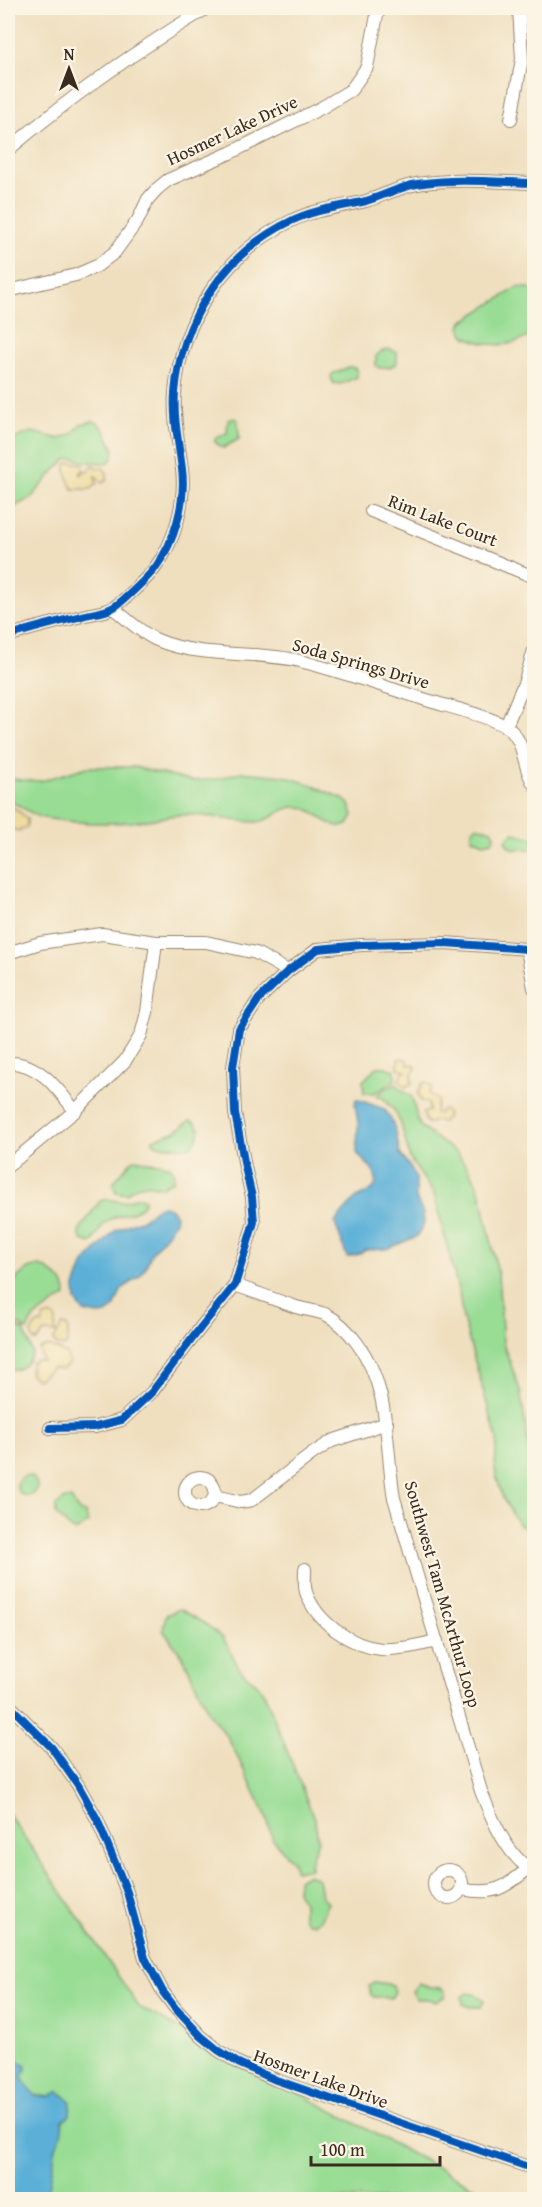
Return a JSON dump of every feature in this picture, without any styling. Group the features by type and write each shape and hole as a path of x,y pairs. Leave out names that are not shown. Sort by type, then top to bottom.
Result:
{"street":[{"path":"8,150 113,69 154,40 207,8"},
{"name":"Hosmer Lake Drive","path":"8,291 76,275 97,266 115,252 138,220 148,199 168,180 230,153 313,112 351,90 367,67 377,15 381,8"},
{"path":"511,119 522,59 519,8"},
{"path":"8,636 112,608 155,568 168,546 178,516 182,493 182,471 175,414 175,391 180,364 191,327 204,300 220,275 243,252 292,220 318,211 386,196 401,188 448,181 534,183"},
{"name":"Rim Lake Court","path":"371,511 534,577"},
{"name":"Soda Springs Drive","path":"112,608 155,639 188,650 268,656 299,661 506,726"},
{"path":"534,650 525,681 506,726 521,745 529,776 534,784"},
{"path":"8,953 40,943 102,934 156,942 206,942 256,953 288,971"},
{"path":"8,1166 75,1111 125,1061 141,1035 149,1002 156,942"},
{"path":"50,1428 95,1427 122,1420 152,1392 235,1285 254,1222 252,1197 244,1167 235,1113 232,1067 239,1029 259,999 288,971 318,949 445,943 531,948 534,988"},
{"path":"8,1063 14,1062 32,1068 55,1084 75,1111"},
{"name":"Southwest Tam McArthur Loop","path":"235,1285 326,1315 346,1329 366,1355 381,1391 387,1423 394,1498 481,1791 493,1823 513,1852 532,1870"},
{"path":"215,1496 241,1502 252,1500 332,1441 387,1423"},
{"path":"305,1569 305,1589 309,1600 329,1624 343,1635 361,1644 381,1649 406,1648 437,1641"},
{"name":"Hosmer Lake Drive","path":"8,1704 52,1748 78,1785 97,1820 127,1892 145,1958 175,2008 201,2036 238,2063 276,2080 534,2169"},
{"path":"462,1889 492,1892 532,1870"}],"green space":[{"path":"518,287 534,289 534,335 500,345 481,342 465,336 460,327 462,322"},
{"path":"389,349 397,352 397,363 390,367 379,368 376,365 376,356"},
{"path":"349,367 355,368 357,377 341,384 333,383 332,374"},
{"path":"232,418 238,420 239,439 223,448 215,442 215,439 227,433 228,420"},
{"path":"94,421 104,430 114,450 112,459 108,463 67,459 31,498 8,510 8,441 32,432 60,439 72,434 81,424"},
{"path":"87,767 134,767 191,781 217,779 241,772 284,776 343,799 349,804 353,815 348,825 341,826 328,823 311,811 299,807 288,808 256,822 181,815 139,821 92,823 40,817 8,800 8,777 41,781"},
{"path":"476,826 492,830 495,835 492,841 484,843 472,838 472,831"},
{"path":"513,833 534,838 534,849 514,849 508,846 506,840"},
{"path":"377,1067 395,1070 395,1080 375,1093 364,1093 363,1081"},
{"path":"397,1084 412,1097 418,1122 422,1128 458,1154 473,1176 481,1194 498,1274 503,1343 520,1390 523,1408 534,1491 534,1528 525,1528 518,1524 503,1498 496,1475 497,1439 463,1319 459,1293 434,1194 410,1159 401,1124 394,1110 383,1098 377,1096 384,1089"},
{"path":"190,1121 200,1129 192,1145 188,1147 159,1146 153,1142 153,1139 174,1132"},
{"path":"134,1159 168,1165 173,1170 173,1180 162,1187 142,1184 126,1194 116,1192 113,1184"},
{"path":"139,1197 144,1200 140,1207 109,1220 90,1243 82,1240 79,1234 80,1229 100,1201 108,1199 122,1202"},
{"path":"40,1266 58,1278 64,1286 66,1296 39,1314 27,1330 20,1325 8,1328 6,1301 10,1288 25,1272"},
{"path":"16,1327 24,1330 32,1352 23,1367 12,1370 8,1369 8,1331"},
{"path":"27,1476 34,1479 37,1486 34,1493 27,1496 20,1493 17,1486 20,1479"},
{"path":"65,1499 71,1499 79,1511 86,1514 88,1523 76,1531 56,1515 56,1506"},
{"path":"180,1609 207,1625 223,1638 241,1671 256,1683 265,1695 315,1821 318,1840 310,1863 311,1868 296,1871 292,1861 273,1840 265,1813 228,1738 209,1713 184,1659 163,1630 166,1615"},
{"path":"8,1813 139,2007 496,2199 8,2200"},
{"path":"308,1874 318,1879 321,1896 328,1903 320,1920 314,1923 305,1921 303,1902 297,1891 298,1880"},
{"path":"375,1982 393,1985 395,1992 391,1998 371,1995 369,1986"},
{"path":"419,1983 441,1988 445,1992 444,1997 436,2002 429,1999 416,1999 412,1991"},
{"path":"467,1993 477,1995 484,2000 481,2007 470,2007 463,2004 462,1997"}],"sand":[{"path":"70,462 83,464 84,469 80,473 82,475 93,465 103,468 107,473 107,480 102,483 96,476 96,484 91,489 73,489 66,470 66,464"},
{"path":"8,803 27,818 27,827 19,831 12,829 8,832 8,822 11,821 8,819"},
{"path":"398,1059 408,1060 408,1065 414,1064 416,1068 412,1074 412,1083 406,1087 399,1080 401,1074 406,1071 398,1068"},
{"path":"426,1082 432,1087 429,1094 438,1100 435,1113 438,1114 443,1109 447,1112 447,1118 443,1122 435,1121 428,1124 425,1120 423,1113 429,1111 428,1103 421,1101 418,1094 422,1084"},
{"path":"51,1315 56,1319 55,1333 44,1332 37,1341 34,1341 31,1334 34,1327 39,1323 42,1324 44,1317"},
{"path":"62,1325 68,1328 65,1347 56,1345 53,1341"},
{"path":"49,1346 67,1354 69,1364 62,1370 52,1368 36,1379 30,1374 31,1363 36,1360 43,1361 39,1349"}],"water":[{"path":"356,1099 384,1109 390,1117 396,1132 400,1154 416,1179 416,1198 424,1223 416,1237 387,1249 366,1250 347,1257 335,1223 357,1198 374,1188 376,1184 372,1169 357,1153"},
{"path":"163,1206 173,1211 176,1215 175,1221 152,1252 140,1276 122,1289 114,1308 106,1314 84,1312 76,1301 75,1287 84,1263 116,1230 145,1218 155,1209"},
{"path":"8,2055 25,2064 26,2070 22,2078 35,2095 49,2097 59,2091 71,2102 70,2115 63,2120 61,2136 56,2147 49,2187 41,2195 31,2199 8,2199"}],"cycle path":[{"path":"8,636 109,610 135,589 162,558 178,521 182,494 183,481 175,393 186,339 210,291 246,251 267,235 300,217 366,201 410,185 461,181 534,183"},
{"path":"50,1428 95,1427 122,1420 152,1392 235,1285 254,1222 252,1197 235,1113 233,1067 239,1029 259,999 288,971 318,949 362,945 445,943 534,948"},
{"path":"8,1704 52,1748 78,1785 97,1819 127,1892 145,1958 163,1992 201,2036 238,2063 276,2080 534,2169"}]}
